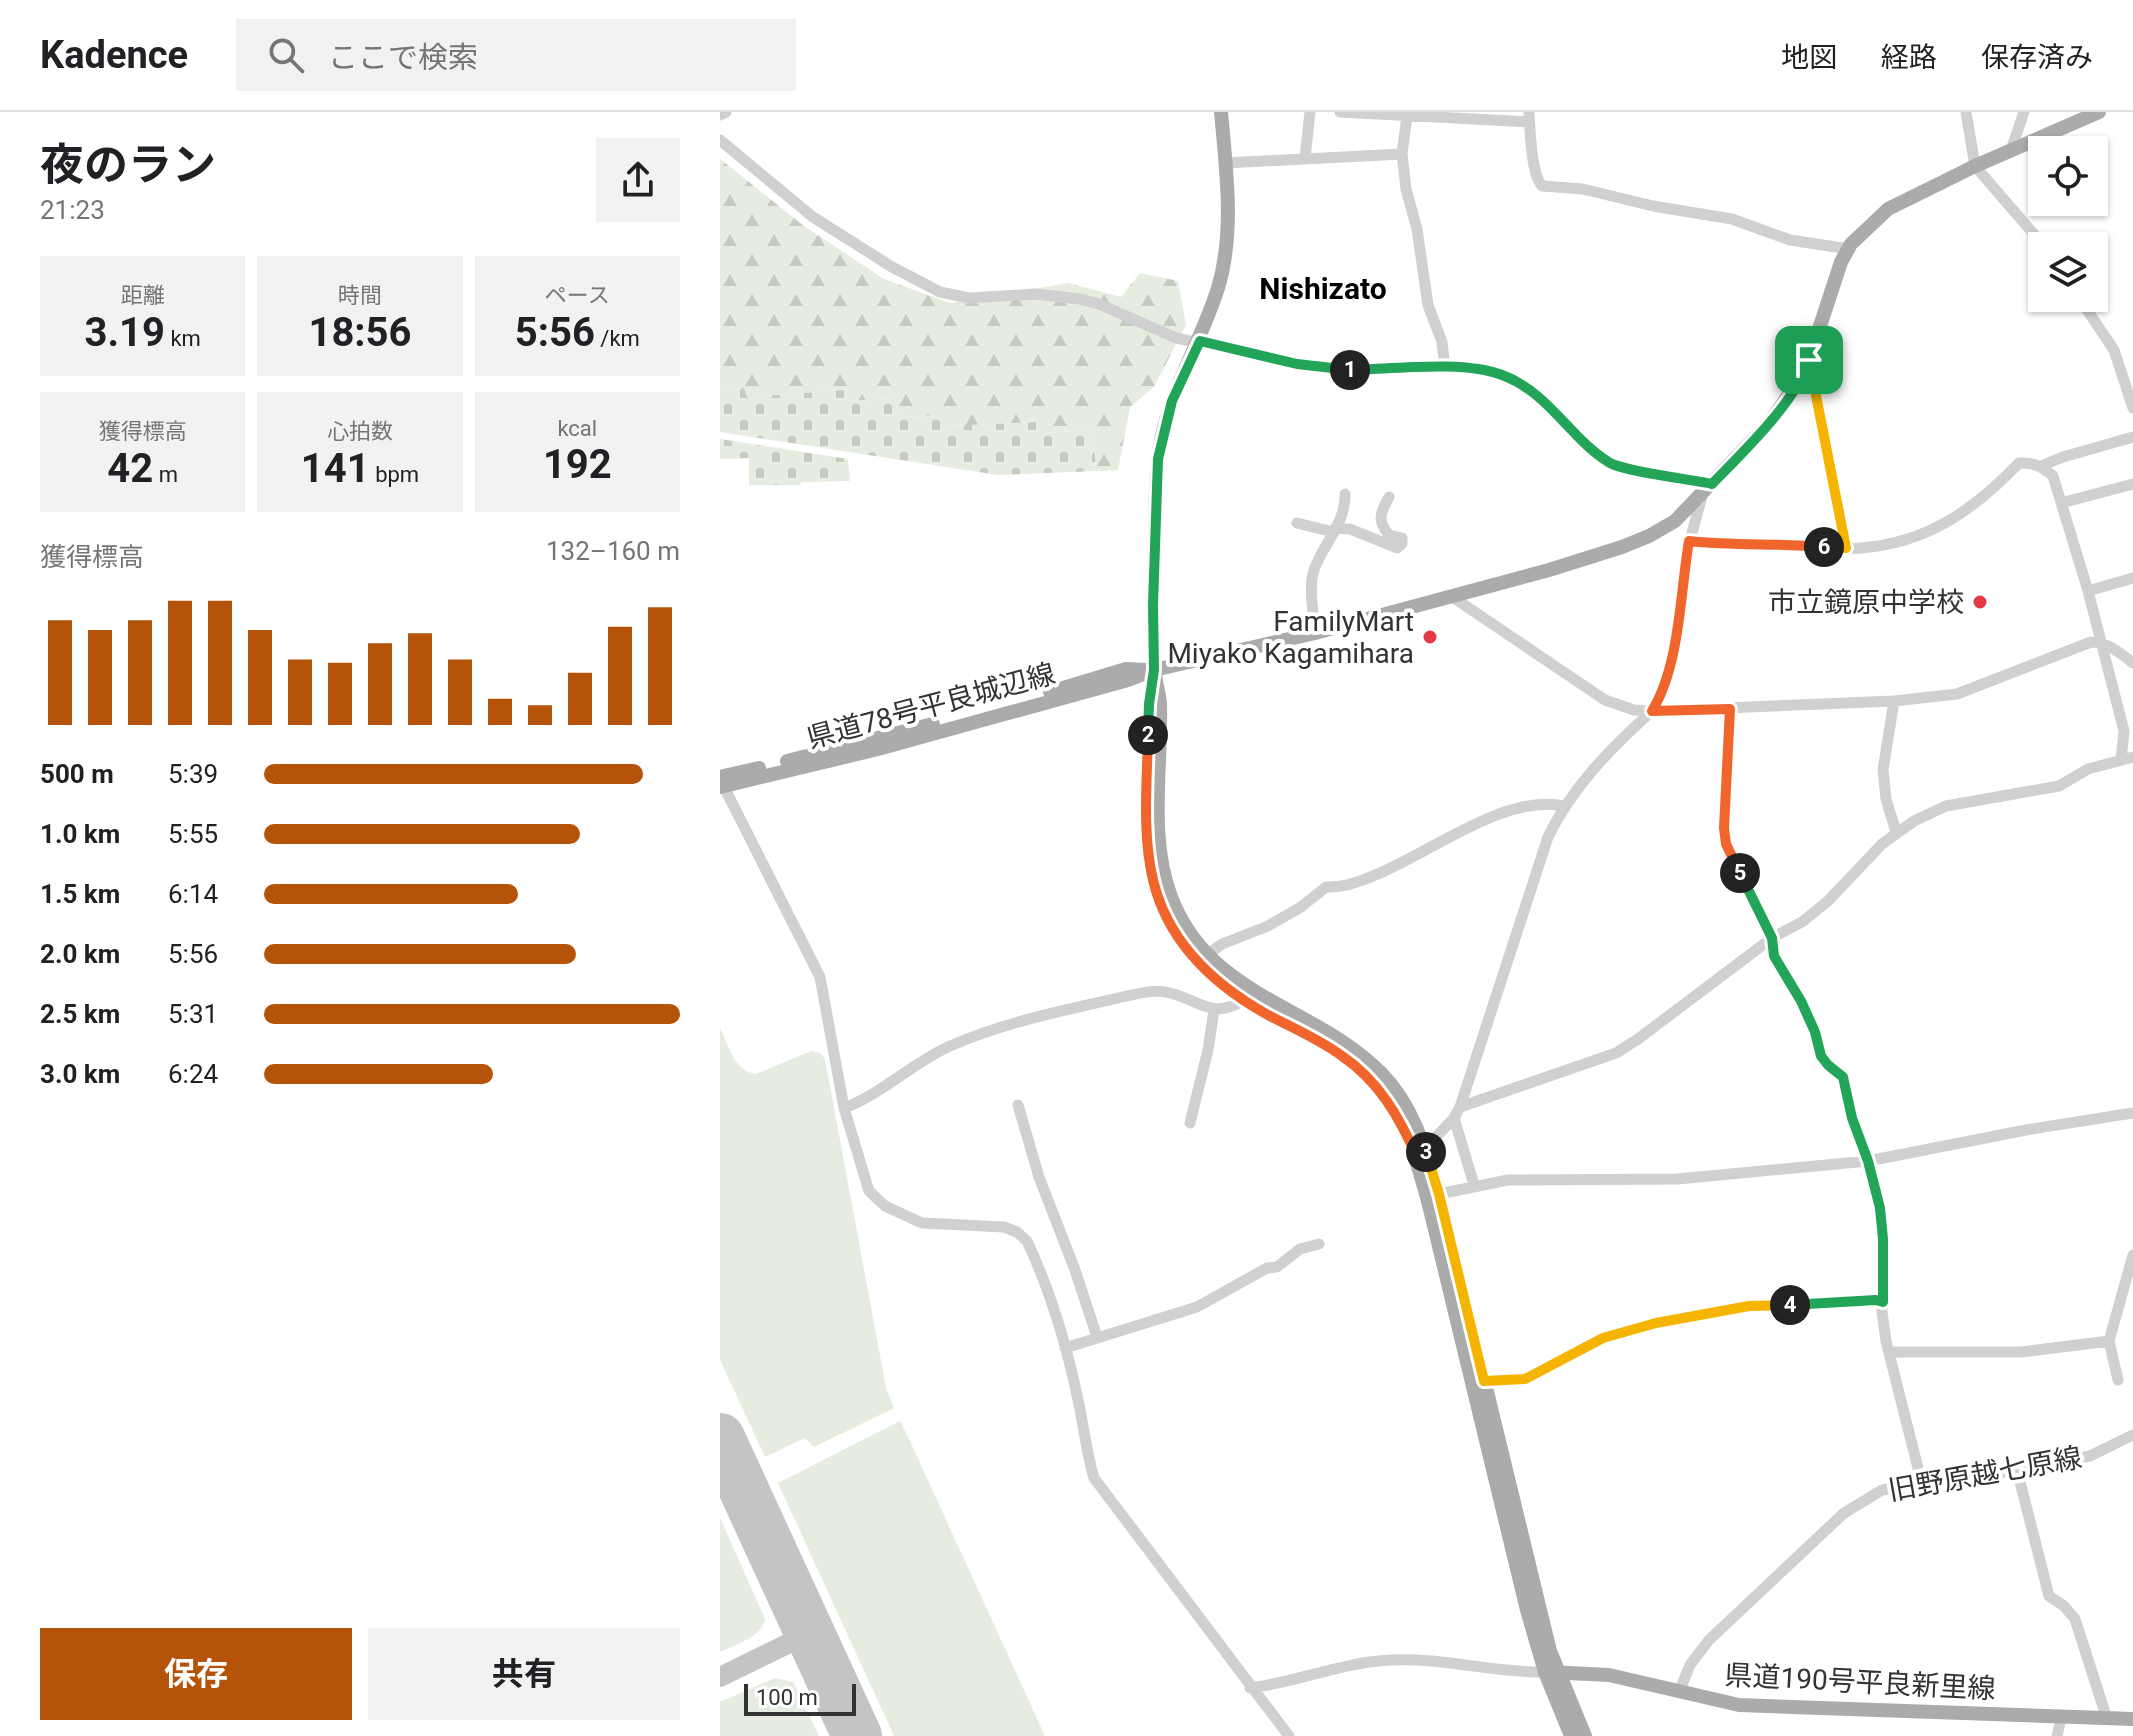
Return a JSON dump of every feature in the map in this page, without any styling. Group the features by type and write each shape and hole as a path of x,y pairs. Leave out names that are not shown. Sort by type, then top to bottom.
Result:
{"main road":[{"path":"1221,112 1227,220 1223,266 1200,341 1172,401 1158,459 1154,670 1149,704 1146,799 1149,858 1154,882 1175,933 1190,955 1209,974 1244,1000 1336,1051 1362,1072 1380,1089 1421,1153 1439,1194 1552,1672 1571,1736"},
{"name":"県道78号平良城辺線","path":"721,784 878,749 1128,680 1154,670 1315,633 1564,565 1649,536 1675,521 1769,423 1805,372 1841,262 1849,249 1888,209 1975,166 2099,112"},
{"path":"1154,670 1160,701 1158,827 1163,873 1178,913 1207,955 1241,984 1357,1051 1394,1088 1409,1112 1527,1610 1552,1672 1585,1736"},
{"name":"県道190号平良新里線","path":"1552,1672 1609,1675 1711,1700 1752,1706 2061,1719 2133,1719"}],"street":[{"path":"720,115 726,112"},
{"path":"1305,158 1310,112"},
{"path":"1340,112 1529,117 1538,183 1542,186 1583,189 1653,206 1732,219 1790,240 1849,249"},
{"path":"1966,112 1975,166 2032,232"},
{"path":"2011,150 2024,112"},
{"path":"1407,116 1402,154 1406,189 1417,229 1428,305 1442,342 1445,368"},
{"path":"720,140 813,217 867,253 940,292 969,298 1036,294 1080,299 1099,304 1176,338 1297,364 1329,368 1478,368 1504,375 1534,391 1591,449 1612,464 1708,488 1689,541 1670,666 1658,700 1652,711 1574,790 1564,806 1548,837 1457,1113 1421,1153"},
{"path":"1225,163 1402,154"},
{"path":"2088,312 2114,350 2133,408"},
{"path":"1809,360 1846,548"},
{"path":"1689,541 1732,546 1779,543 1846,548 1885,545 1930,533 1997,486 2019,463 2041,466 2133,437"},
{"path":"1457,1113 1616,1053 1772,938 1802,922 1828,901 1896,832 1946,806 2059,786 2088,769 2127,759 2129,730 2053,476 2041,466"},
{"path":"2061,503 2133,484"},
{"path":"1315,633 1314,570 1346,508 1345,494"},
{"path":"1297,523 1334,530 1350,529 1397,548 1402,544 1402,538 1389,535 1380,521 1380,514 1389,497"},
{"path":"1369,538 1380,521"},
{"path":"2088,591 2133,578"},
{"path":"1451,596 1605,700 1634,710 1894,701 1957,694 2091,642 2101,642 2133,663"},
{"path":"1894,701 1883,770 1886,799 1896,832"},
{"path":"1730,709 1724,813 1726,844 1772,938 1774,956 1815,1032 1821,1056 1843,1077 1852,1118 1868,1161 1882,1224 1884,1327 1922,1484"},
{"path":"721,784 820,977 844,1108 869,1191 885,1206 922,1223 1004,1227 1017,1232 1027,1241 1065,1348 1094,1478 1289,1736"},
{"path":"1207,955 1222,944 1268,926 1301,907 1326,887 1340,888 1389,870 1456,833 1531,803 1564,806"},
{"path":"844,1108 860,1102 908,1068 948,1047 1038,1016 1148,991 1167,992 1214,1010 1229,1009 1244,1000"},
{"path":"1190,1123 1208,1050 1214,1010"},
{"path":"1018,1105 1039,1177 1097,1337"},
{"path":"1457,1113 1474,1185"},
{"path":"1439,1194 1508,1180 1678,1179 1868,1161 2133,1113"},
{"path":"1065,1348 1197,1307 1267,1268 1277,1267 1300,1249 1319,1244"},
{"path":"2118,1380 2109,1341 2133,1255"},
{"path":"1484,1381 1525,1379 1603,1338 1724,1309 1883,1302"},
{"path":"1889,1352 2021,1352 2109,1341"},
{"name":"旧野原越七原線","path":"1679,1692 1690,1665 1709,1640 1844,1513 1882,1490 2090,1456 2133,1435"},
{"path":"2017,1470 2049,1596 2064,1606 2075,1619 2107,1719"},
{"path":"1250,1688 1389,1660 1446,1663 1514,1672 1552,1672"},
{"path":"2057,1736 2061,1719"}],"green space":[{"path":"720,159 804,226 884,279 950,303 1068,283 1121,297 1140,273 1178,281 1186,325 1154,387 1130,407 1118,470 1096,471 1093,430 1043,433 1041,422 945,426 944,416 898,417 895,399 847,401 844,390 747,397 744,388 720,390"},
{"path":"744,388 747,397 844,390 847,401 895,399 898,417 944,416 946,426 1042,422 1044,433 1093,430 1096,471 998,475 720,432 720,390"},
{"path":"720,439 848,459 850,481 749,485 749,458 720,459"},
{"path":"720,1028 733,1057 749,1072 756,1074 811,1051 820,1053 825,1059 886,1388 894,1408 814,1447 805,1438 765,1457 720,1360"},
{"path":"900,1421 1045,1736 894,1736 778,1483"},
{"path":"720,1518 765,1619 763,1626 753,1636 720,1652"},
{"path":"775,1678 793,1682 819,1736 720,1736 720,1702"}],"taxiway":[{"path":"720,1677 810,1633"}],"runway":[{"path":"720,1438 857,1736"}],"place":[{"name":"市立鏡原中学校","path":"1980,602"},
{"name":"FamilyMart Miyako Kagamihara","path":"1430,637"}],"district":[{"name":"Nishizato","path":"1323,288"}],"route":[{"path":"1200,341 1297,364 1349,370 1478,368 1504,375 1534,391 1591,449 1612,464 1712,484 1769,423 1805,372 1809,360 1846,548 1779,543 1732,546 1689,541 1670,666 1652,711 1730,709 1725,782 1726,844 1772,938 1774,956 1815,1032 1821,1056 1843,1077 1852,1118 1868,1161 1880,1208 1883,1302 1724,1309 1603,1338 1525,1379 1484,1381 1439,1194 1425,1149 1417,1157 1397,1115 1380,1089 1344,1057 1232,993 1209,974 1190,955 1175,933 1154,882 1149,858 1146,799 1149,704 1154,670 1155,511 1158,459 1166,420 1181,379 1200,341"}]}
